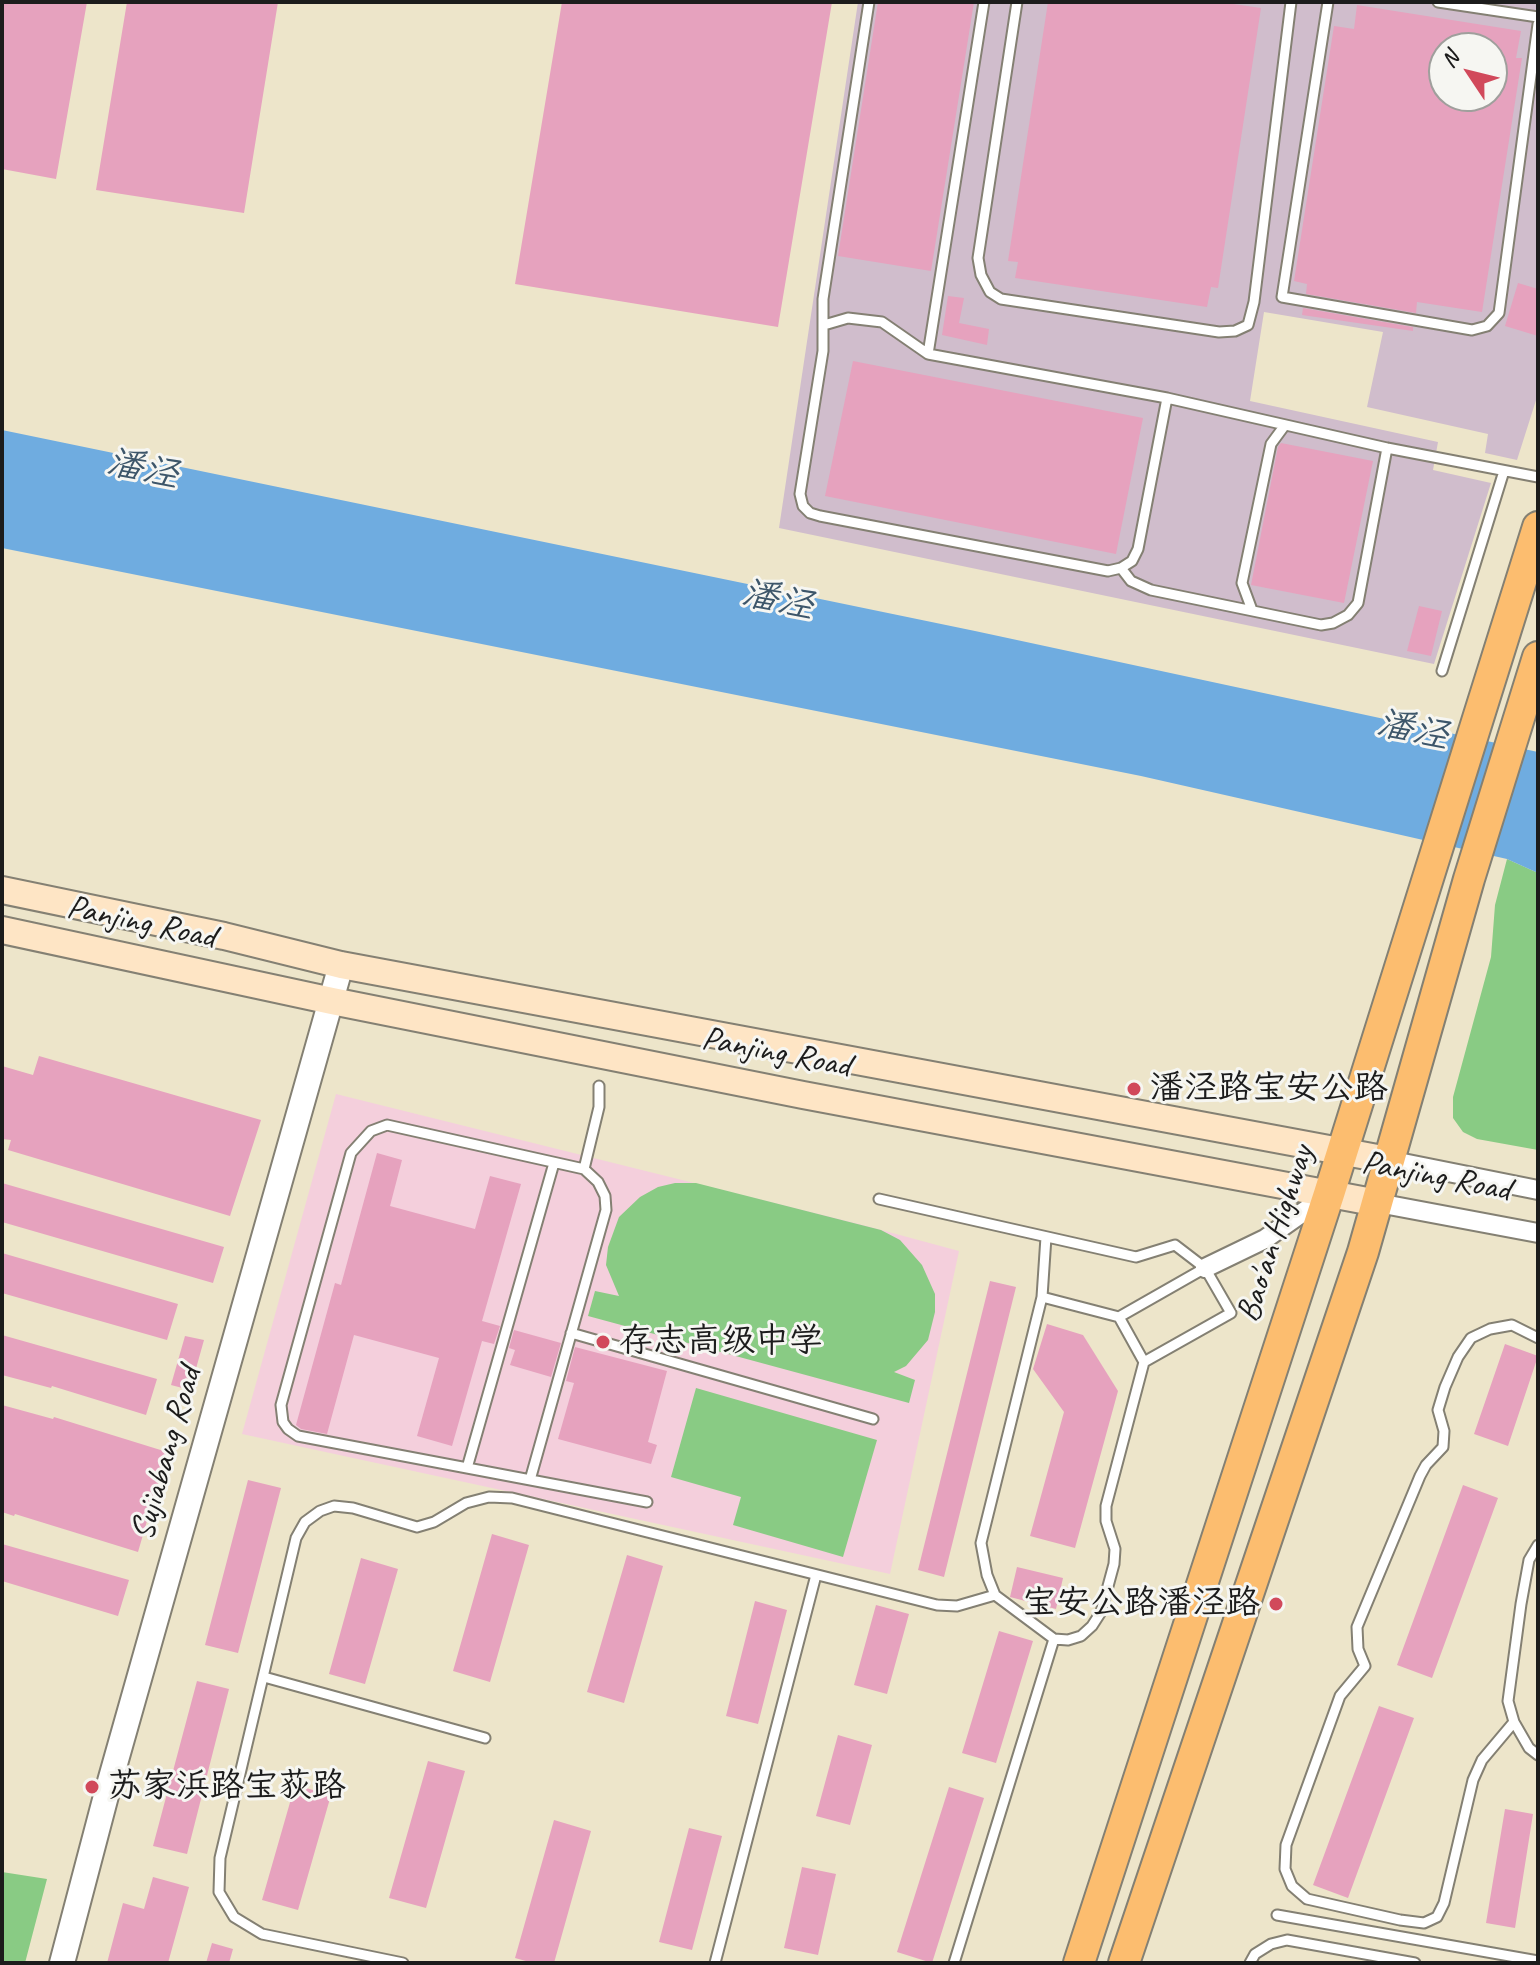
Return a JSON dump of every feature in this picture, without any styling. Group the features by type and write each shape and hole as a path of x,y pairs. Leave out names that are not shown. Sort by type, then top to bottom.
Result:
{"main road":[{"name":"Bao'an Highway","path":"1079,1963 1329,1194 1538,527"},
{"path":"1124,1963 1378,1203 1469,879 1538,657"},
{"name":"Panjing Road","path":"2,890 224,936 341,965 1388,1160"},
{"name":"Panjing Road","path":"2,930 332,1001 803,1095 1378,1203"}],"street":[{"name":"Sujiabang Road","path":"62,1963 111,1776 341,965"},
{"name":"Panjing Road","path":"1388,1160 1538,1190"},
{"path":"1205,1268 1265,1239 1329,1194"},
{"name":"Panjing Road","path":"1378,1203 1538,1233"}],"lane":[{"path":"869,2 823,299 823,351 800,494 803,506 810,513 1108,571 1121,568 1132,561 1138,549 1167,398"},
{"path":"928,354 984,2"},
{"path":"1017,2 978,258 981,275 990,292 1001,299 1219,332 1235,331 1248,325 1254,302 1291,2"},
{"path":"1328,2 1282,297 1472,330 1487,326 1499,313 1538,24"},
{"path":"1438,2 1538,17"},
{"path":"824,325 848,318 882,322 928,354 1167,398 1387,448 1538,477"},
{"path":"1252,610 1242,583 1271,444 1285,425"},
{"path":"1121,568 1138,586 1321,625 1333,623 1348,615 1358,603 1387,448"},
{"path":"1442,671 1504,471"},
{"path":"584,1169 599,1107 599,1086"},
{"path":"530,1480 606,1210 605,1196 598,1182 584,1169 387,1125 371,1131 351,1153 281,1405 283,1422 288,1429 298,1436 530,1480 647,1502"},
{"path":"467,1468 554,1163"},
{"path":"879,1199 1136,1257 1175,1245 1205,1268 1231,1313 1144,1362"},
{"path":"1046,1237 1042,1297 981,1543 987,1575 995,1595 1054,1639 1068,1640 1081,1636 1092,1626 1101,1612 1114,1564 1115,1549 1106,1521 1106,1506 1144,1362 1119,1317"},
{"path":"1042,1297 1119,1317 1205,1268"},
{"path":"1514,1722 1482,1760 1473,1780 1444,1903 1437,1917 1424,1923 1400,1920 1307,1899 1292,1886 1285,1869 1286,1845 1340,1696 1365,1666 1358,1649 1357,1627 1420,1476 1443,1447 1444,1431 1438,1410 1458,1357 1471,1338 1490,1329 1512,1325 1538,1338"},
{"path":"571,1333 873,1419"},
{"path":"403,1963 262,1934 234,1917 219,1892 220,1858 296,1538 305,1522 320,1511 334,1506 353,1508 417,1527 434,1522 466,1503 489,1497 512,1498 937,1605 957,1606 995,1595"},
{"path":"1538,1545 1529,1560 1508,1701 1514,1722 1529,1748 1538,1755"},
{"path":"715,1963 816,1575"},
{"path":"954,1963 1054,1639"},
{"path":"264,1677 485,1738"},
{"path":"1277,1915 1538,1961"},
{"path":"1250,1963 1255,1954 1271,1944 1287,1940 1415,1963"}],"shaded area":[{"path":"858,2 1538,2 1538,394 1517,460 1485,453 1488,434 1367,407 1383,332 1264,312 1250,401 1438,442 1433,470 1491,483 1434,664 779,528"},
{"name":"存志高级中学","path":"336,1094 959,1251 890,1574 242,1434"}],"green space":[{"path":"1507,859 1538,873 1538,1150 1477,1139 1463,1132 1453,1118 1453,1097 1491,957 1495,905"},
{"path":"696,1183 881,1230 900,1240 922,1265 935,1294 935,1312 928,1340 906,1366 894,1372 915,1380 909,1403 588,1316 595,1291 619,1296 606,1265 608,1247 619,1217 640,1197 658,1187"},
{"path":"696,1388 877,1440 843,1557 733,1525 741,1497 671,1477"},
{"path":"2,1872 47,1879 25,1963 2,1963"}],"water":[{"name":"潘泾","path":"2,430 975,631 1538,752 1538,873 1507,859 1141,776 2,548"}],"building":[{"path":"2,2 87,2 56,179 2,169"},
{"path":"127,2 278,2 244,213 96,190"},
{"path":"562,2 832,2 778,327 515,284"},
{"path":"878,2 974,2 931,271 838,256"},
{"path":"1048,2 1219,2 1261,8 1218,288 1211,287 1207,307 1015,278 1018,262 1008,261"},
{"path":"1357,5 1521,31 1516,58 1522,58 1482,312 1417,302 1416,313 1306,294 1307,284 1294,281 1334,26 1354,29"},
{"path":"1518,283 1538,289 1538,336 1505,326"},
{"path":"948,296 964,298 959,323 989,329 987,345 942,335"},
{"path":"1303,308 1413,327 1413,331 1302,315"},
{"path":"853,361 1143,418 1116,554 825,496"},
{"path":"1281,443 1373,461 1344,603 1251,585"},
{"path":"1419,606 1442,611 1431,656 1407,651"},
{"path":"39,1056 261,1120 230,1216 8,1150 11,1140 2,1139 2,1066 33,1075"},
{"path":"377,1153 402,1160 390,1206 475,1229 490,1176 521,1184 482,1321 500,1326 494,1344 482,1341 452,1446 417,1436 439,1358 354,1335 327,1434 301,1429 296,1425 335,1283 341,1285"},
{"path":"2,1183 224,1247 213,1283 2,1222"},
{"path":"2,1253 178,1304 167,1340 2,1293"},
{"path":"990,1281 1016,1287 944,1577 918,1570"},
{"path":"1047,1324 1083,1335 1118,1391 1075,1548 1030,1536 1064,1412 1033,1369"},
{"path":"514,1330 561,1343 551,1377 510,1365 515,1350 509,1348"},
{"path":"2,1335 157,1379 146,1415 52,1386 2,1375"},
{"path":"185,1336 204,1340 190,1390 171,1385"},
{"path":"1505,1344 1538,1356 1508,1446 1474,1434"},
{"path":"575,1347 667,1371 648,1442 657,1445 651,1464 558,1439 574,1383 566,1381"},
{"path":"2,1405 54,1417 167,1452 138,1552 2,1512"},
{"path":"248,1480 281,1488 238,1653 205,1645"},
{"path":"1463,1485 1498,1498 1432,1678 1397,1665"},
{"path":"492,1534 529,1545 490,1682 453,1671"},
{"path":"2,1544 129,1580 118,1616 2,1581"},
{"path":"627,1555 663,1566 624,1703 587,1692"},
{"path":"361,1558 398,1569 365,1684 329,1674"},
{"path":"1017,1567 1063,1578 1056,1609 1010,1597"},
{"path":"755,1601 787,1610 758,1724 726,1716"},
{"path":"876,1605 909,1614 887,1694 854,1685"},
{"path":"999,1631 1033,1641 996,1763 962,1753"},
{"path":"197,1681 229,1689 187,1854 153,1846"},
{"path":"1379,1706 1414,1718 1348,1898 1313,1885"},
{"path":"838,1735 872,1745 850,1825 816,1816"},
{"path":"428,1761 465,1771 426,1908 389,1898"},
{"path":"295,1785 331,1795 298,1910 262,1900"},
{"path":"949,1787 984,1798 932,1963 897,1952"},
{"path":"1505,1809 1533,1814 1515,1928 1486,1923"},
{"path":"554,1820 591,1831 554,1963 533,1963 515,1958"},
{"path":"689,1828 722,1836 692,1950 659,1942"},
{"path":"802,1867 836,1874 818,1955 784,1948"},
{"path":"153,1877 189,1887 168,1963 107,1963 123,1903 144,1909"},
{"path":"212,1943 233,1949 229,1963 206,1963"}],"place":[{"name":"潘泾路宝安公路","path":"1134,1089"},
{"name":"存志高级中学","path":"603,1342"},
{"name":"宝安公路潘泾路","path":"1276,1604"},
{"name":"苏家浜路宝荻路","path":"92,1787"}]}
